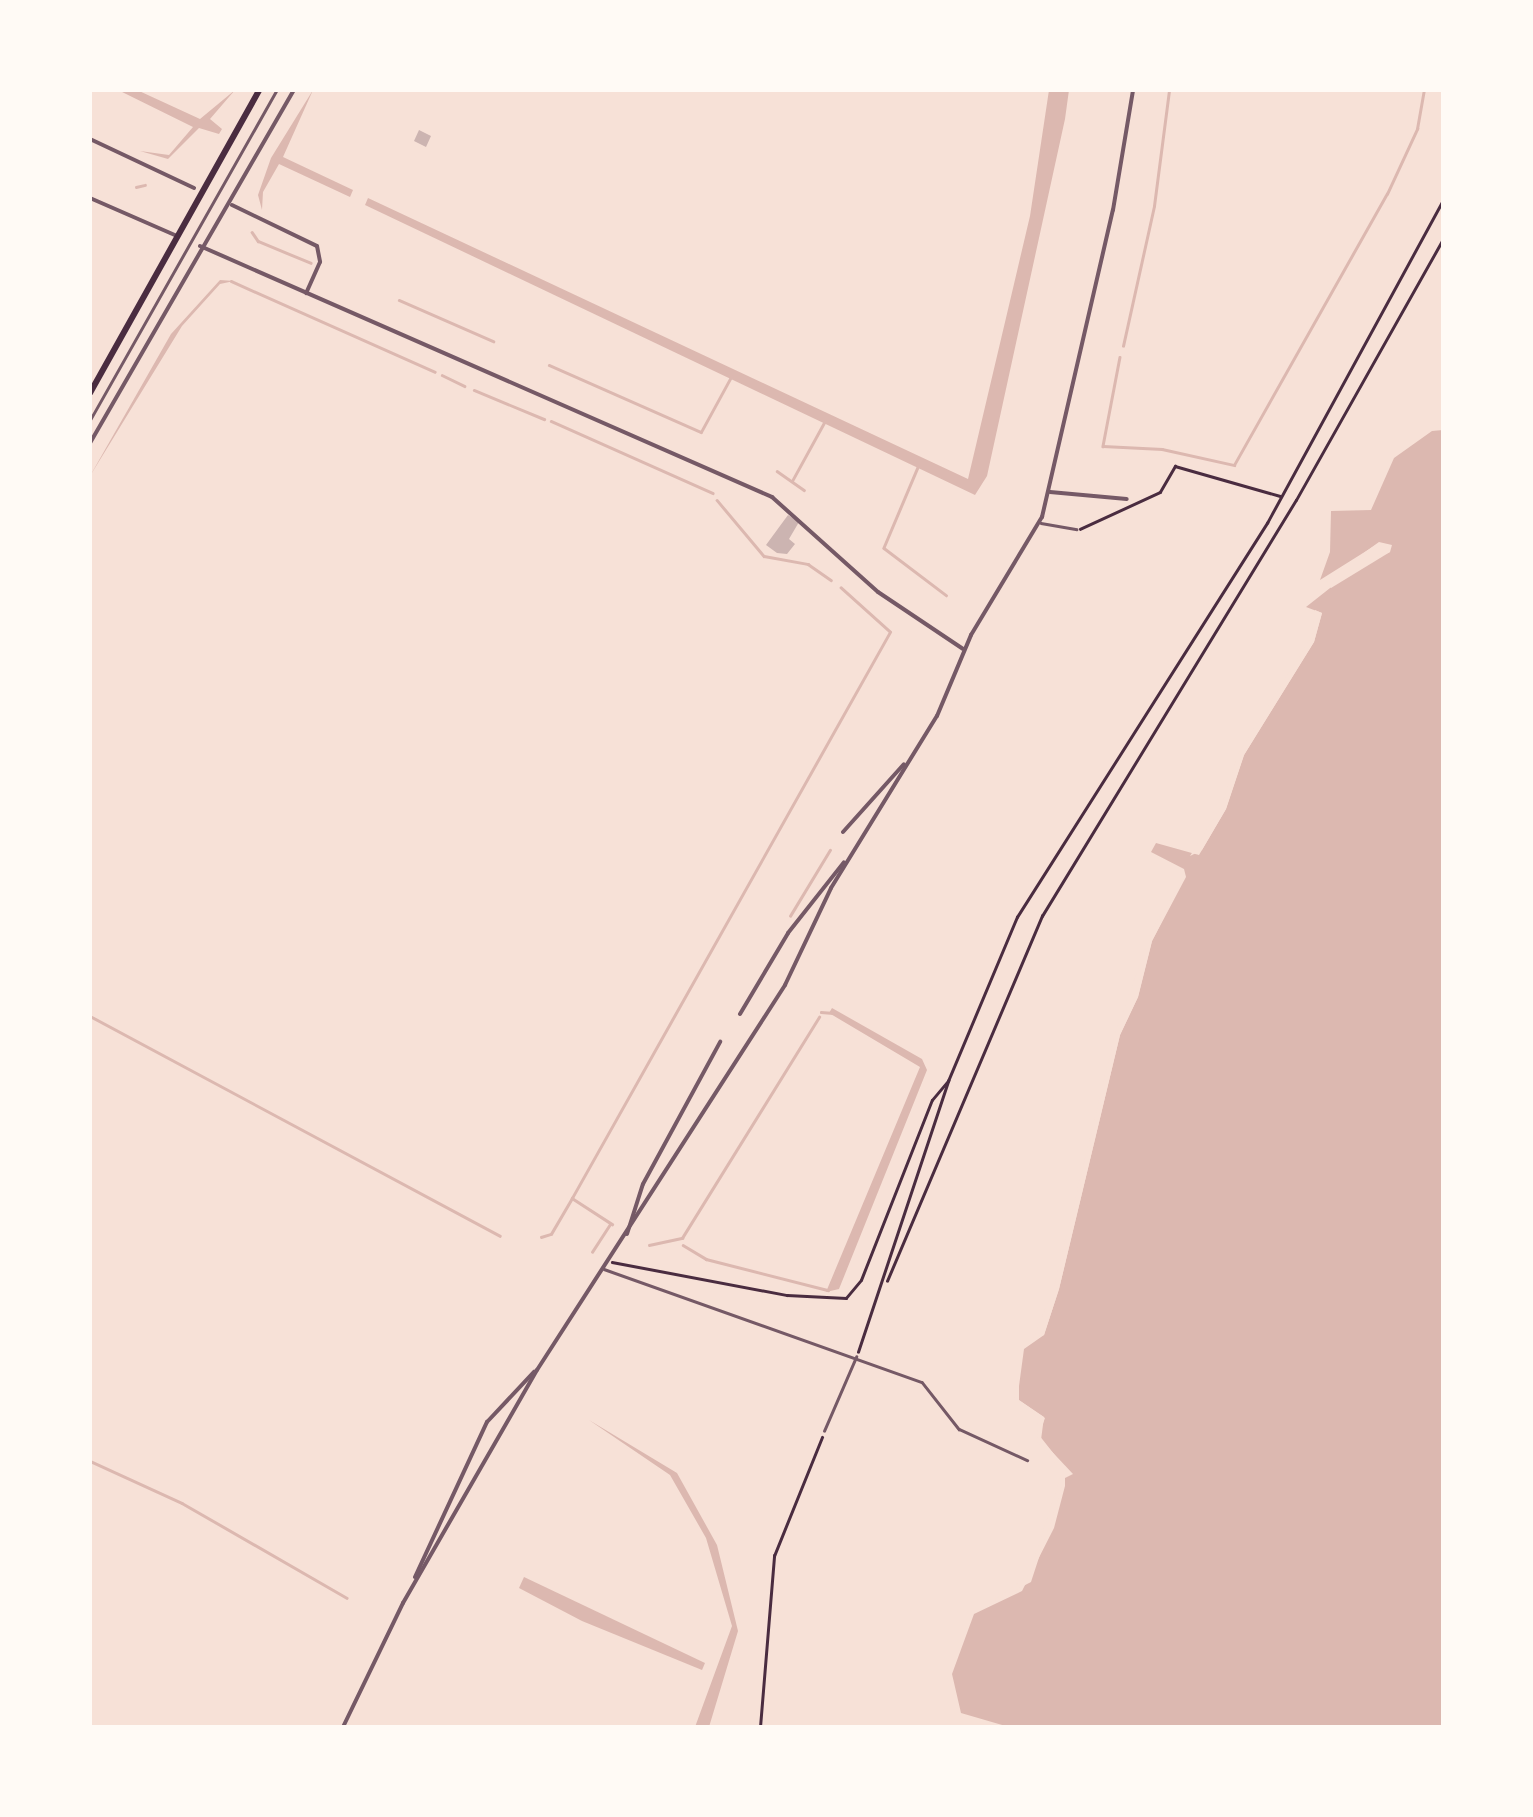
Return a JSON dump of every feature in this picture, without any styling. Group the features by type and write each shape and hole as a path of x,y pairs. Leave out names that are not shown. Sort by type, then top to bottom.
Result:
{"main road":[{"path":"90,393 259,90"}],"street":[{"path":"90,443 200,246 294,90"},
{"path":"412,1586 538,1370 627,1239 785,984 849,858 942,706 964,650 1039,522 1050,492 1113,210 1132,90"},
{"path":"90,138 194,188"},
{"path":"90,198 177,236"},
{"path":"232,205 317,246 320,260 306,292"},
{"path":"200,246 780,501 870,585 964,650"},
{"path":"1050,492 1127,500"},
{"path":"843,832 879,786 908,762"},
{"path":"740,1014 790,928 849,858"},
{"path":"627,1239 639,1192 720,1042"},
{"path":"343,1727 487,1422 538,1370"}],"lane":[{"path":"90,420 276,90"},
{"path":"1039,522 1076,529"},
{"path":"604,1269 922,1382 959,1429 1027,1460"},
{"path":"824,1431 857,1356"}],"path":[{"path":"878,1301 948,1082 1031,892 1082,823 1282,497 1443,200"},
{"path":"857,1356 1042,916 1296,500 1443,239"},
{"path":"1076,529 1090,529 1160,492 1174,466 1282,497"},
{"path":"611,1261 787,1294 846,1298 862,1280 933,1096 948,1082"},
{"path":"760,1727 776,1550 824,1431"}],"shaded area":[{"path":"118,90 137,90 200,119 235,90 210,119 222,129 219,134 199,128 168,159 140,151 169,155 193,127"},
{"path":"313,90 283,157 353,190 350,197 279,164 263,192 262,210 258,195 271,158"},
{"path":"1049,90 1069,90 1065,119 987,476 975,495 365,205 368,198 968,479 1030,216"},
{"path":"220,280 234,281 220,284 182,326 90,476 171,334"},
{"path":"1443,430 1443,1727 1009,1727 961,1713 952,1674 974,1614 1022,1591 1054,1528 1065,1486 1065,1468 1039,1435 1045,1418 1019,1400 1024,1349 1044,1335 1059,1289 1120,1035 1138,997 1152,941 1186,877 1184,869 1151,852 1156,843 1199,855 1226,809 1244,755 1314,642 1322,613 1306,607 1358,566 1390,552 1379,543 1320,580 1330,552 1331,511 1371,510 1394,458 1432,431"},
{"path":"832,1008 922,1059 927,1070 839,1289 826,1292 920,1067 829,1013"},
{"path":"589,1420 677,1473 717,1545 738,1631 709,1727 695,1727 732,1626 706,1538 670,1475"},
{"path":"524,1577 705,1663 702,1670 582,1621 519,1588"}],"pier":[{"path":"1379,542 1392,545 1390,552 1331,588 1326,580"},
{"path":"1315,610 1322,613 1314,642 1244,755 1226,809 1202,850 1190,856 1221,807 1239,752 1312,636"},
{"path":"1186,875 1152,941 1138,997 1120,1035 1059,1289 1044,1335 1033,1339 1054,1287 1115,1034 1153,927"},
{"path":"1014,1397 1044,1417 1041,1440 1073,1474 1065,1478 1031,1582 990,1603 1029,1575 1062,1472 1037,1442 1038,1418"}],"building":[{"path":"419,130 431,136 426,147 414,141"},
{"path":"788,515 799,522 789,539 795,544 787,554 777,553 766,545"}],"waterway":[{"path":"1123,346 1154,206 1169,90"},
{"path":"1120,357 1103,446 1162,449 1234,465 1387,194 1417,129 1424,90"},
{"path":"136,187 145,185"},
{"path":"252,232 258,241 311,263"},
{"path":"231,281 435,372"},
{"path":"399,300 493,341"},
{"path":"549,365 701,432 731,377"},
{"path":"442,375 465,386"},
{"path":"474,390 544,419"},
{"path":"551,421 713,493"},
{"path":"792,481 825,421"},
{"path":"919,465 884,548 946,595"},
{"path":"777,471 804,490"},
{"path":"717,500 764,556 808,564 831,580"},
{"path":"572,1198 890,632 841,588"},
{"path":"790,916 830,850"},
{"path":"821,1012 833,1013"},
{"path":"90,1016 500,1236"},
{"path":"649,1245 682,1238 819,1017"},
{"path":"541,1237 551,1234 572,1198 612,1224"},
{"path":"592,1252 610,1224"},
{"path":"683,1245 706,1259 828,1290"},
{"path":"90,1461 182,1503 347,1598"}]}
